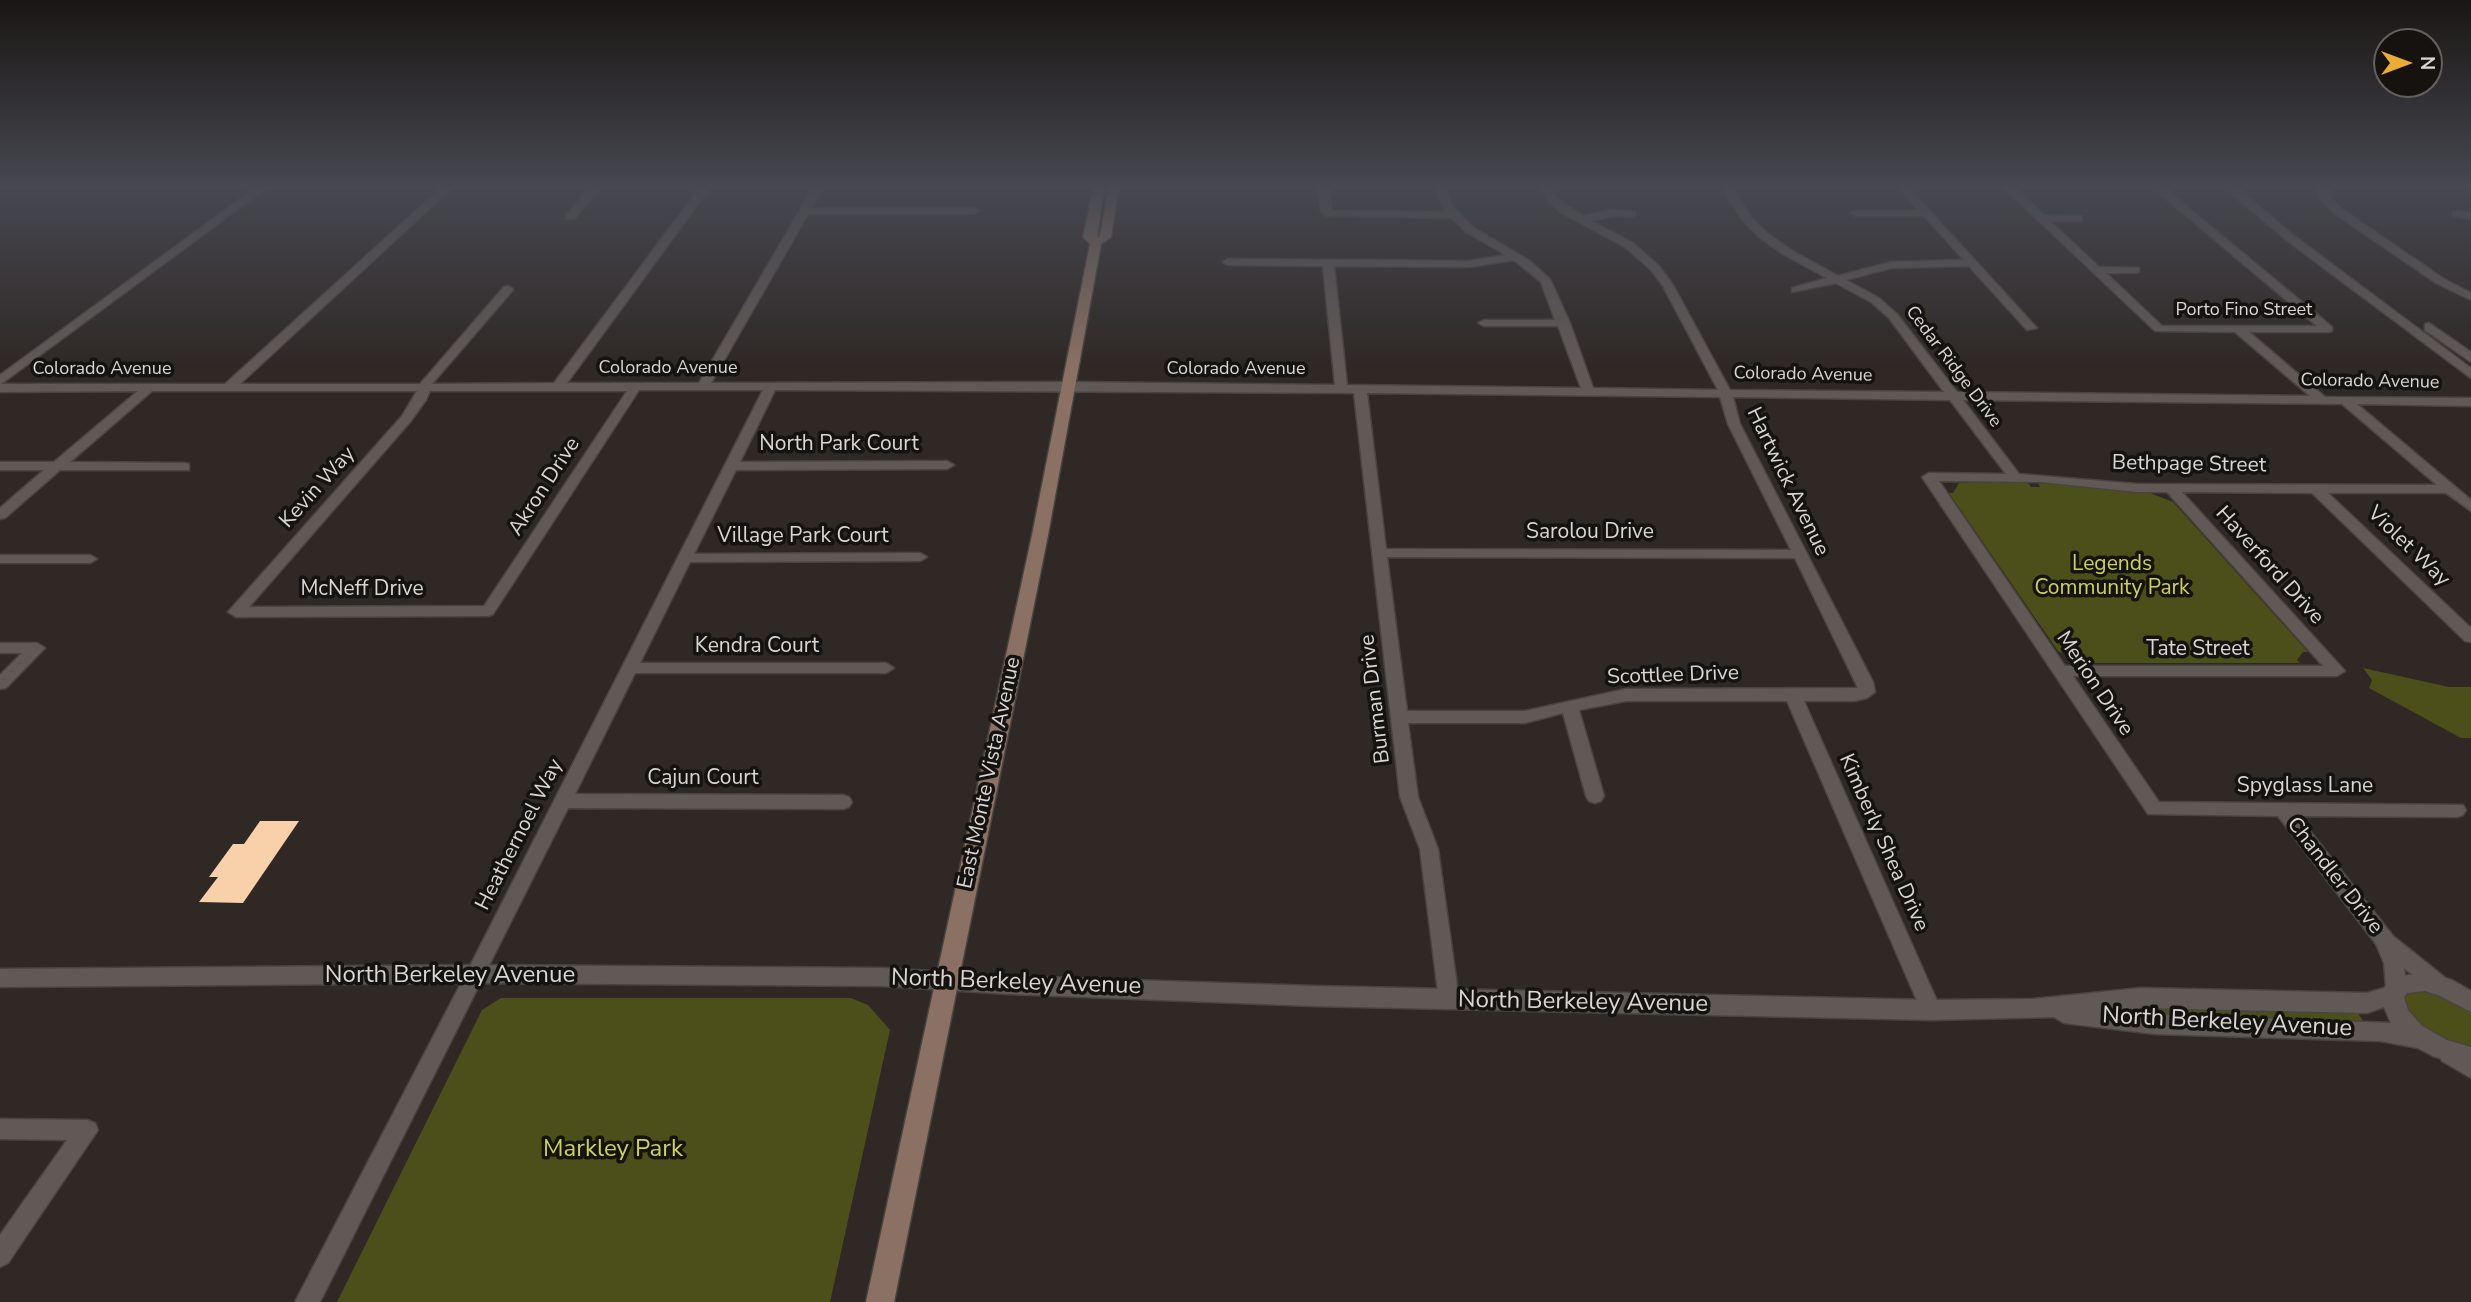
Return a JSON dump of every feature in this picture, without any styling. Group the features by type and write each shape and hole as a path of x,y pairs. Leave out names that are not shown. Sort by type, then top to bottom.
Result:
{"main road":[{"name":"East Monte Vista Avenue","path":"880,1302 1070,386 1095,247"}],"street":[{"path":"0,381 182,247"},
{"path":"229,387 382,247"},
{"path":"558,387 661,247"},
{"path":"703,386 784,247"},
{"path":"1497,247 1533,268 1546,281 1588,390"},
{"name":"Hartwick Avenue","path":"1631,247 1656,268 1726,392 1734,424 1865,682 1867,692"},
{"name":"Cedar Ridge Drive","path":"1780,247 1875,300 1893,316 2015,477"},
{"path":"1957,247 2031,328"},
{"path":"2072,247 2097,270 2134,270"},
{"name":"Porto Fino Street","path":"2097,270 2159,328 2328,329 2229,247"},
{"path":"2302,247 2471,374"},
{"path":"2321,247 2471,358"},
{"path":"2390,247 2440,281 2471,296"},
{"path":"1227,262 1469,264 1516,257"},
{"path":"1328,263 1341,388"},
{"path":"1796,290 1891,265 1973,264"},
{"name":"Kevin Way","path":"236,612 406,419 420,400 425,387 508,289"},
{"path":"1484,323 1563,323"},
{"path":"2238,328 2320,399"},
{"name":"Akron Drive","path":"488,611 636,386"},
{"name":"Heathernoel Way","path":"307,1302 476,974 771,386"},
{"name":"Colorado Avenue","path":"0,388 1070,386 2471,402"},
{"path":"0,515 149,388"},
{"name":"Burman Drive","path":"1360,389 1409,797 1429,849 1449,1000"},
{"path":"2343,399 2471,507"},
{"name":"North Park Court","path":"731,466 947,465"},
{"path":"0,466 184,467"},
{"name":"Bethpage Street","path":"1929,477 2015,477 2171,488 2449,489"},
{"name":"Merion Drive","path":"1929,477 2154,809"},
{"name":"Haverford Drive","path":"2171,488 2337,671"},
{"name":"Violet Way","path":"2315,488 2471,637"},
{"name":"Sarolou Drive","path":"1380,553 1801,554"},
{"name":"Village Park Court","path":"685,558 920,557"},
{"path":"0,559 90,559"},
{"name":"McNeff Drive","path":"236,612 488,611"},
{"path":"0,648 37,648 0,684"},
{"name":"Kendra Court","path":"629,668 886,668"},
{"name":"Tate Street","path":"2060,671 2337,671"},
{"name":"Scottlee Drive","path":"1399,717 1505,719 1626,695 1854,695 1867,692"},
{"name":"Kimberly Shea Drive","path":"1793,695 1931,1010"},
{"path":"1570,708 1595,796"},
{"name":"Cajun Court","path":"563,801 843,802"},
{"name":"Spyglass Lane","path":"2154,809 2457,810"},
{"name":"Chandler Drive","path":"2282,809 2386,942 2462,997"},
{"name":"Chandler Drive","path":"2386,942 2394,963 2394,991"},
{"name":"North Berkeley Avenue","path":"0,978 476,974 883,977 948,982 1449,1000 1931,1010 2032,1009 2141,998 2367,1003 2416,981 2462,997"},
{"path":"2394,991 2398,1016 2431,1044 2471,1069"},
{"name":"North Berkeley Avenue","path":"2032,1009 2155,1024 2379,1031 2471,1057"},
{"path":"0,1129 87,1130 0,1255"}],"green space":[{"name":"Legends Community Park","path":"1959,483 2028,483 2031,487 2040,487 2038,483 2074,485 2150,493 2173,502 2308,652 2303,652 2297,660 2300,663 2083,663 2058,651 1949,493 1953,493"},
{"path":"2363,668 2449,687 2471,687 2471,738 2461,738 2369,688 2372,680"},
{"path":"2426,988 2471,1009 2471,1049 2456,1047 2417,1027 2401,998 2405,991"},
{"name":"Markley Park","path":"501,998 851,998 868,1005 890,1030 830,1302 337,1302 482,1010"},
{"path":"2146,1005 2356,1010 2363,1021 2152,1016"}],"building":[{"path":"260,821 299,821 243,903 199,902 218,877 209,877 233,844 244,844"}]}
